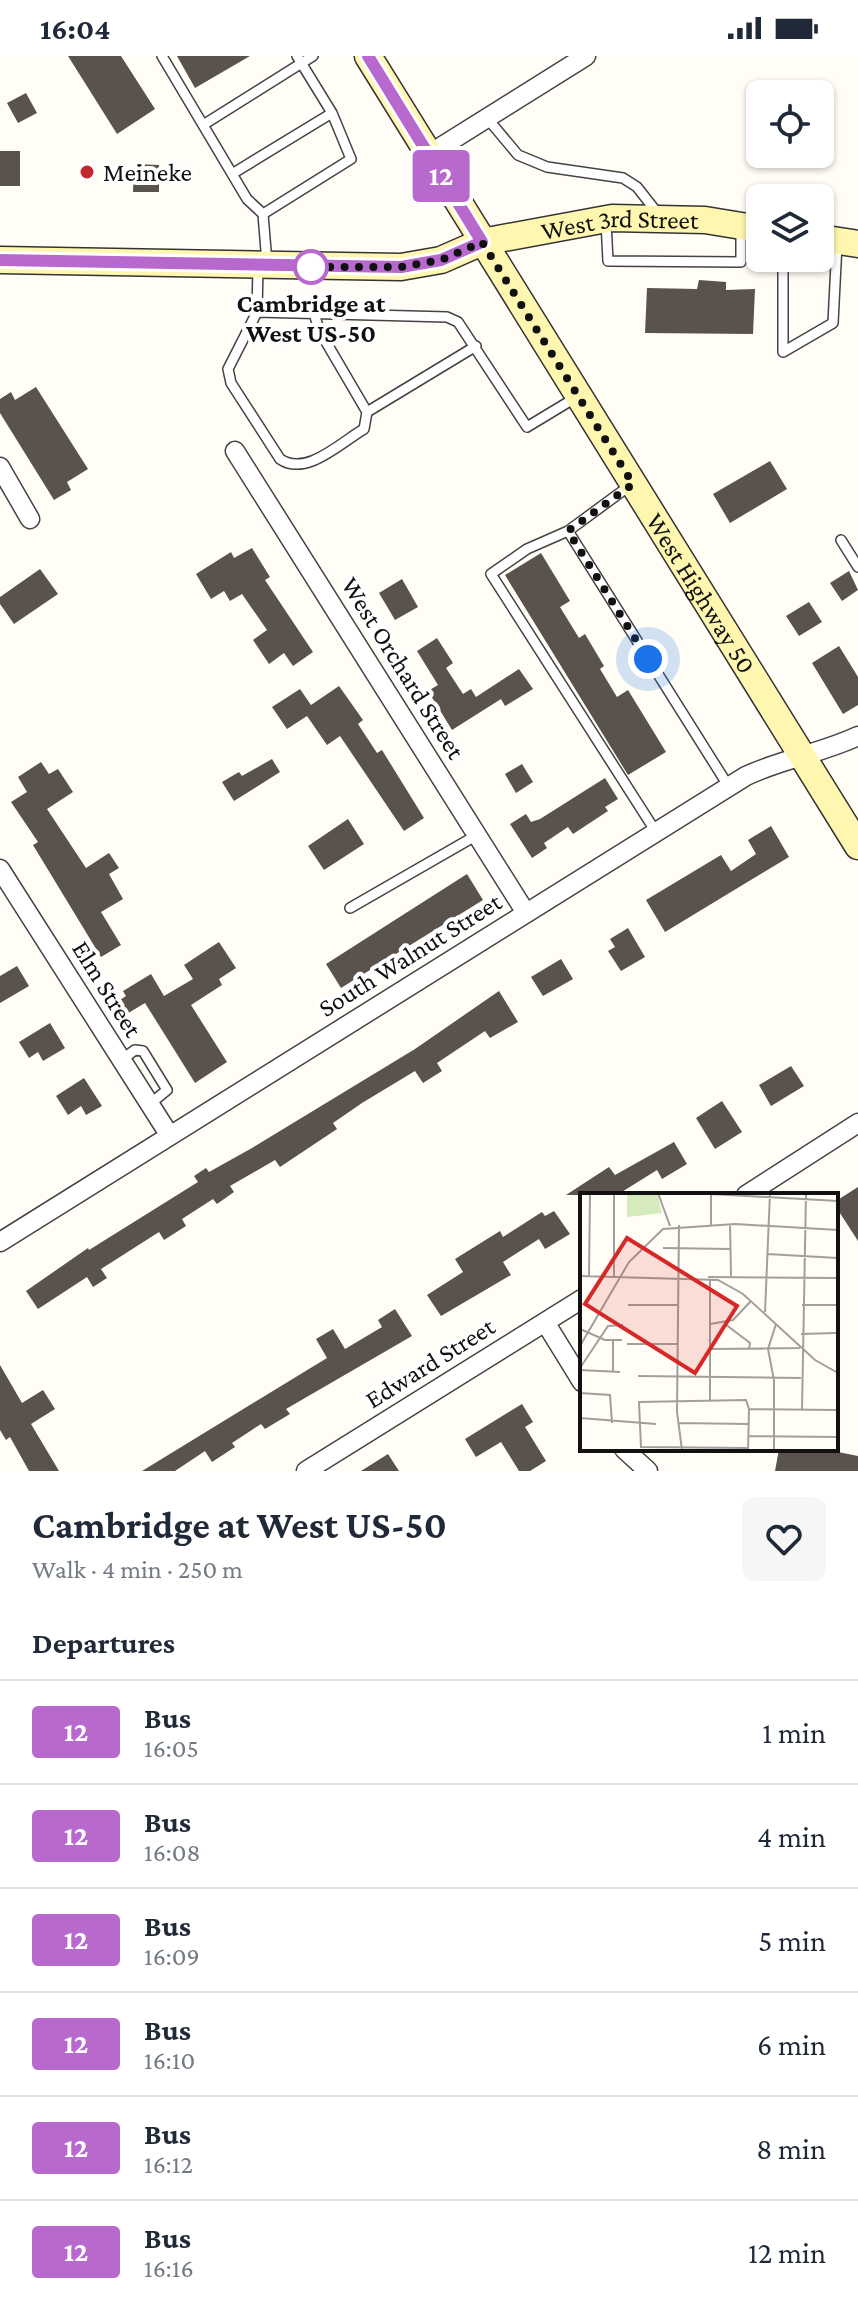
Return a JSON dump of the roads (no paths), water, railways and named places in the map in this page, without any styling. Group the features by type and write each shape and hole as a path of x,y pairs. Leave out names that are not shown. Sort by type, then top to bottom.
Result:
{"main road":[{"name":"West Highway 50","path":"368,56 858,846"},
{"name":"West 3rd Street","path":"0,260 401,267 441,260 482,242 606,219 661,217 746,227"}],"street":[{"path":"428,155 586,56"},
{"name":"West Orchard Street","path":"235,451 526,913"},
{"path":"0,467 30,519"},
{"name":"South Walnut Street","path":"0,1242 729,787 776,762 834,747 858,736"},
{"name":"Elm Street","path":"0,869 170,1136"},
{"path":"749,1193 858,1123"},
{"name":"Edward Street","path":"308,1471 580,1300"},
{"path":"545,1322 580,1379"},
{"path":"627,1458 648,1471"}],"lane":[{"path":"162,56 247,199 263,214 263,266 257,312 228,369 231,383 280,459 289,466 302,467 364,429 367,412 319,330 314,313"},
{"path":"203,125 299,60 313,56"},
{"path":"263,214 351,159 332,113 299,60"},
{"path":"232,174 332,113"},
{"path":"487,118 518,155 547,167 623,178 637,187 661,217"},
{"path":"606,219 608,261 741,262 746,243"},
{"path":"783,272 783,352 833,323 838,241"},
{"path":"257,312 447,317 466,329 527,427 578,396"},
{"path":"367,412 476,346"},
{"path":"633,484 568,531 527,549 491,574 656,832"},
{"path":"568,531 729,787"},
{"path":"841,540 858,567"},
{"path":"350,908 477,835"}],"place":[{"name":"Meineke","path":"87,172"},
{"name":"Cambridge at West US-50","path":"311,267"}]}
